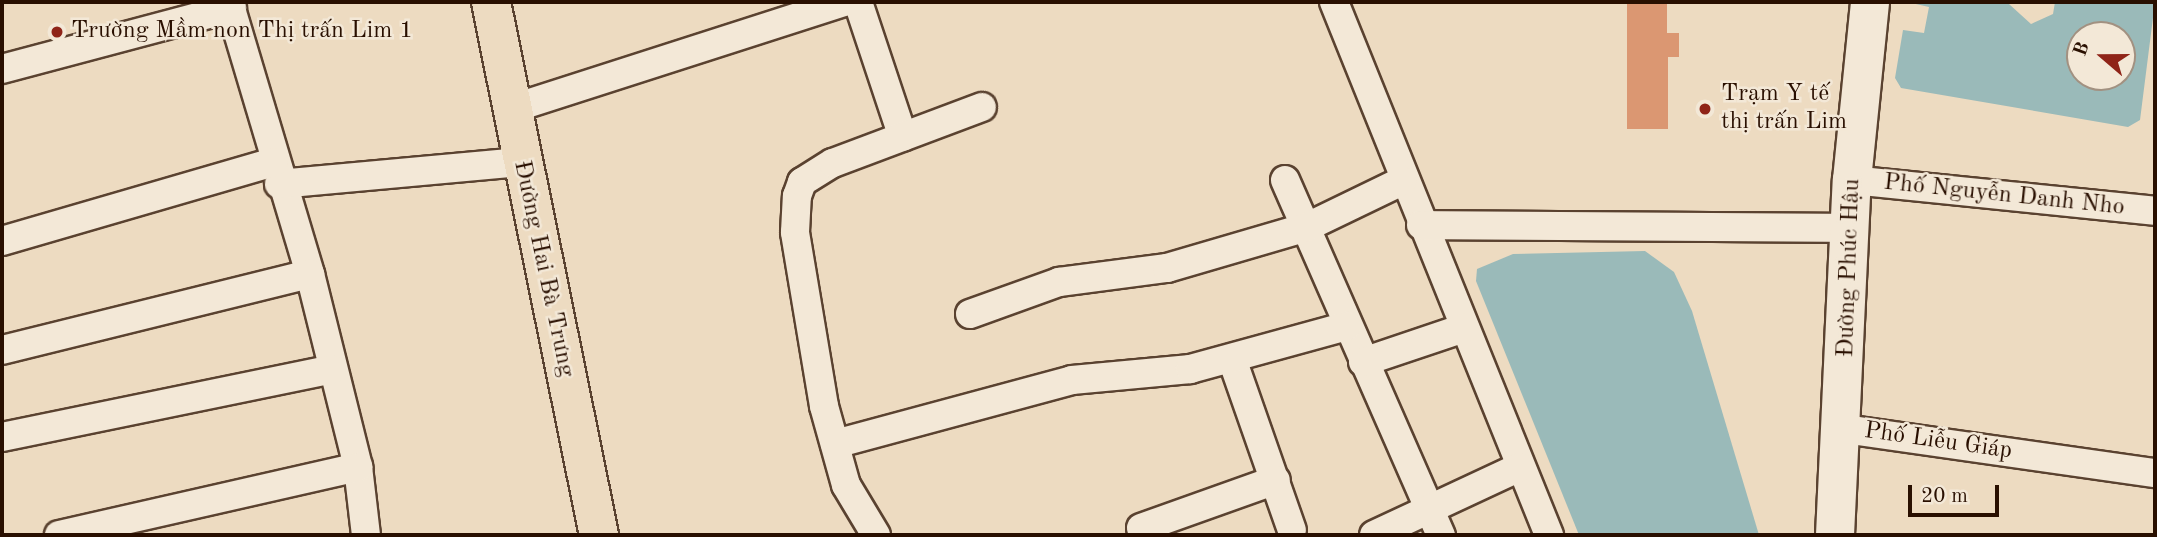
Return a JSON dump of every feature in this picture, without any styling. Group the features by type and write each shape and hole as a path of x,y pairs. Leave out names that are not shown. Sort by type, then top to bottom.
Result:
{"main road":[{"name":"Đường Hai Bà Trưng","path":"491,2 520,162 599,535"}],"street":[{"path":"511,109 844,2"},
{"path":"858,2 903,137"},
{"path":"1334,2 1402,181 1549,535"},
{"name":"Đường Phúc Hậu","path":"1835,535 1844,429 1852,180 1870,2"},
{"path":"2,69 230,5 276,173 310,274 358,467 366,535"},
{"path":"876,535 846,485 835,444 795,232 797,196 802,182 833,163 982,107"},
{"path":"2,241 276,173 520,162"},
{"path":"1285,180 1441,535"},
{"name":"Phố Nguyễn Danh Nho","path":"1852,180 2155,211"},
{"path":"970,314 1059,282 1167,268 1307,228 1402,181"},
{"path":"1421,225 1850,228"},
{"path":"2,350 310,274"},
{"path":"835,444 1072,380 1231,359 1348,326"},
{"path":"1363,362 1464,328"},
{"path":"1231,359 1292,530"},
{"path":"2,437 332,369"},
{"name":"Phố Liễu Giáp","path":"1844,429 2155,473"},
{"path":"59,535 130,514 358,467"},
{"path":"1374,535 1520,467"},
{"path":"1141,528 1276,480"}],"water":[{"path":"1907,2 2009,4 2031,24 2053,14 2055,2 2155,2 2140,120 2128,127 1901,88 1895,78 1903,30 1924,33 1929,7"},
{"path":"1645,251 1674,272 1692,311 1759,535 1579,535 1476,281 1477,269 1513,254"}],"building":[{"path":"1627,2 1667,2 1667,33 1679,33 1679,57 1668,57 1668,129 1627,129"}],"place":[{"name":"Trường Mầm non Thị trấn Lim 1","path":"57,32"},
{"name":"Trạm Y tế thị trấn Lim","path":"1705,109"}]}
